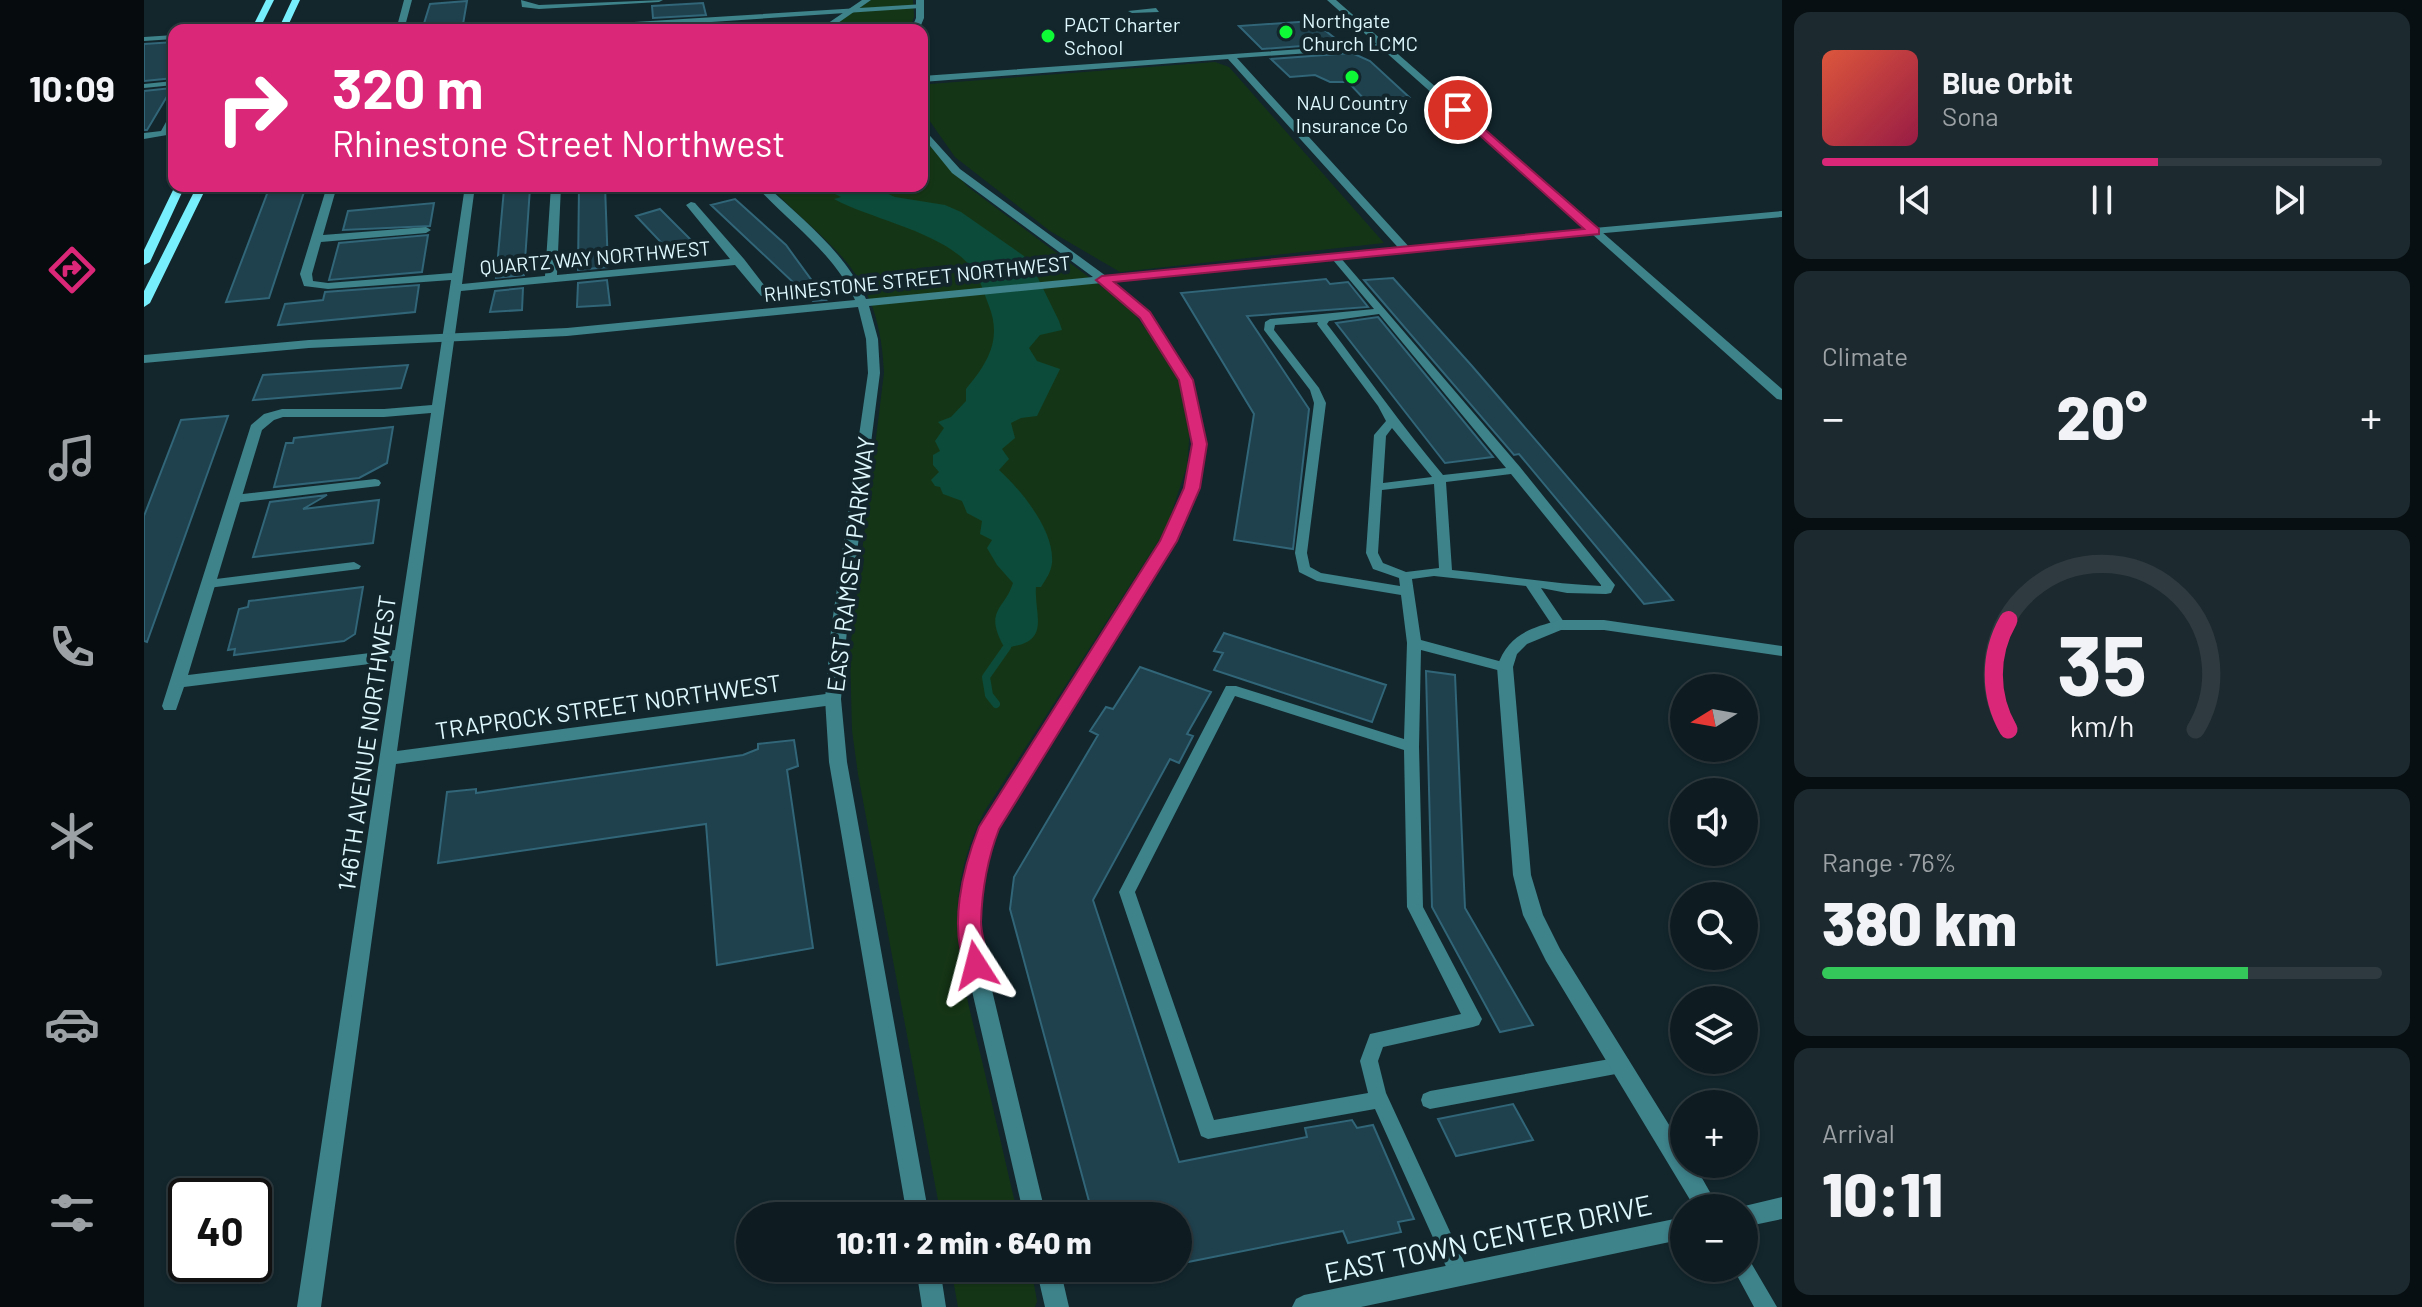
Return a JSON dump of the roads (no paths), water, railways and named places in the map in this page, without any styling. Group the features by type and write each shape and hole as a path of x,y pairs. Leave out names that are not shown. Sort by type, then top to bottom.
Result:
{"main road":[{"path":"258,24 270,0"},
{"path":"285,24 296,0"},
{"path":"144,262 177,192"},
{"path":"144,303 199,192"}],"street":[{"path":"402,24 408,0"},
{"path":"525,0 525,5 539,7 659,0"},
{"path":"831,24 867,0"},
{"path":"1331,0 1782,396"},
{"path":"622,2 624,24"},
{"path":"639,24 746,17 792,10 853,10 920,3 916,24"},
{"path":"746,17 746,24"},
{"path":"928,79 1384,45"},
{"path":"1231,57 1407,251"},
{"path":"928,137 956,171 1146,315 1174,356 1193,401 1200,444 1192,488 1169,541 1002,806 977,859 970,926 976,965 1032,1202"},
{"path":"330,192 316,239 426,230"},
{"name":"146TH AVENUE NORTHWEST","path":"309,1307 469,192"},
{"path":"551,279 556,192"},
{"name":"EAST RAMSEY PARKWAY","path":"767,192 830,250 864,302 874,352 874,373 839,630 833,699 838,762 916,1202"},
{"path":"691,205 765,294"},
{"name":"RHINESTONE STREET NORTHWEST","path":"146,360 309,344 567,332 1782,214"},
{"name":"QUARTZ WAY NORTHWEST","path":"316,239 305,278 308,284 328,286 551,279 740,261"},
{"path":"170,706 256,428 269,417 282,413 384,413 438,408"},
{"path":"1699,1194 1553,955 1533,915 1522,875 1505,667 1510,652 1521,640 1559,625 1604,625 1782,651"},
{"path":"177,682 402,655"},
{"name":"TRAPROCK STREET NORTHWEST","path":"388,759 833,699"},
{"path":"1758,1213 1782,1208"},
{"name":"EAST TOWN CENTER DRIVE","path":"1304,1307 1670,1231"},
{"path":"930,1282 934,1307"},
{"path":"1051,1282 1057,1307"}],"lane":[{"path":"1132,11 1156,10"},
{"path":"144,39 168,37"},
{"path":"144,86 168,84"},
{"path":"144,136 164,133 168,126"},
{"path":"1336,258 1516,470 1608,585 1606,590 1580,590 1446,573 1405,576 1378,566 1372,553 1380,435 1392,421"},
{"path":"1381,311 1270,322 1269,330 1315,390 1320,403 1301,553 1304,569 1317,577 1408,592"},
{"path":"1325,318 1322,324 1392,421 1440,479 1446,573"},
{"path":"1376,487 1516,470"},
{"path":"234,499 375,483"},
{"path":"208,584 354,566"},
{"path":"1405,576 1414,643 1411,747 1415,907 1473,1019 1376,1040 1369,1061 1380,1100 1460,1275"},
{"path":"1530,582 1559,625"},
{"path":"1414,643 1505,667"},
{"path":"1380,1100 1208,1130 1127,892 1231,690 1411,747"},
{"path":"1430,1100 1621,1065"},
{"path":"1751,1282 1766,1307"}],"waterway":[{"path":"996,704 989,695 986,677 1007,647"}],"place":[{"name":"Northgate Church LCMC","path":"1286,32"},
{"name":"PACT Charter School","path":"1048,36"},
{"name":"NAU Country Insurance Co","path":"1352,77"}]}
